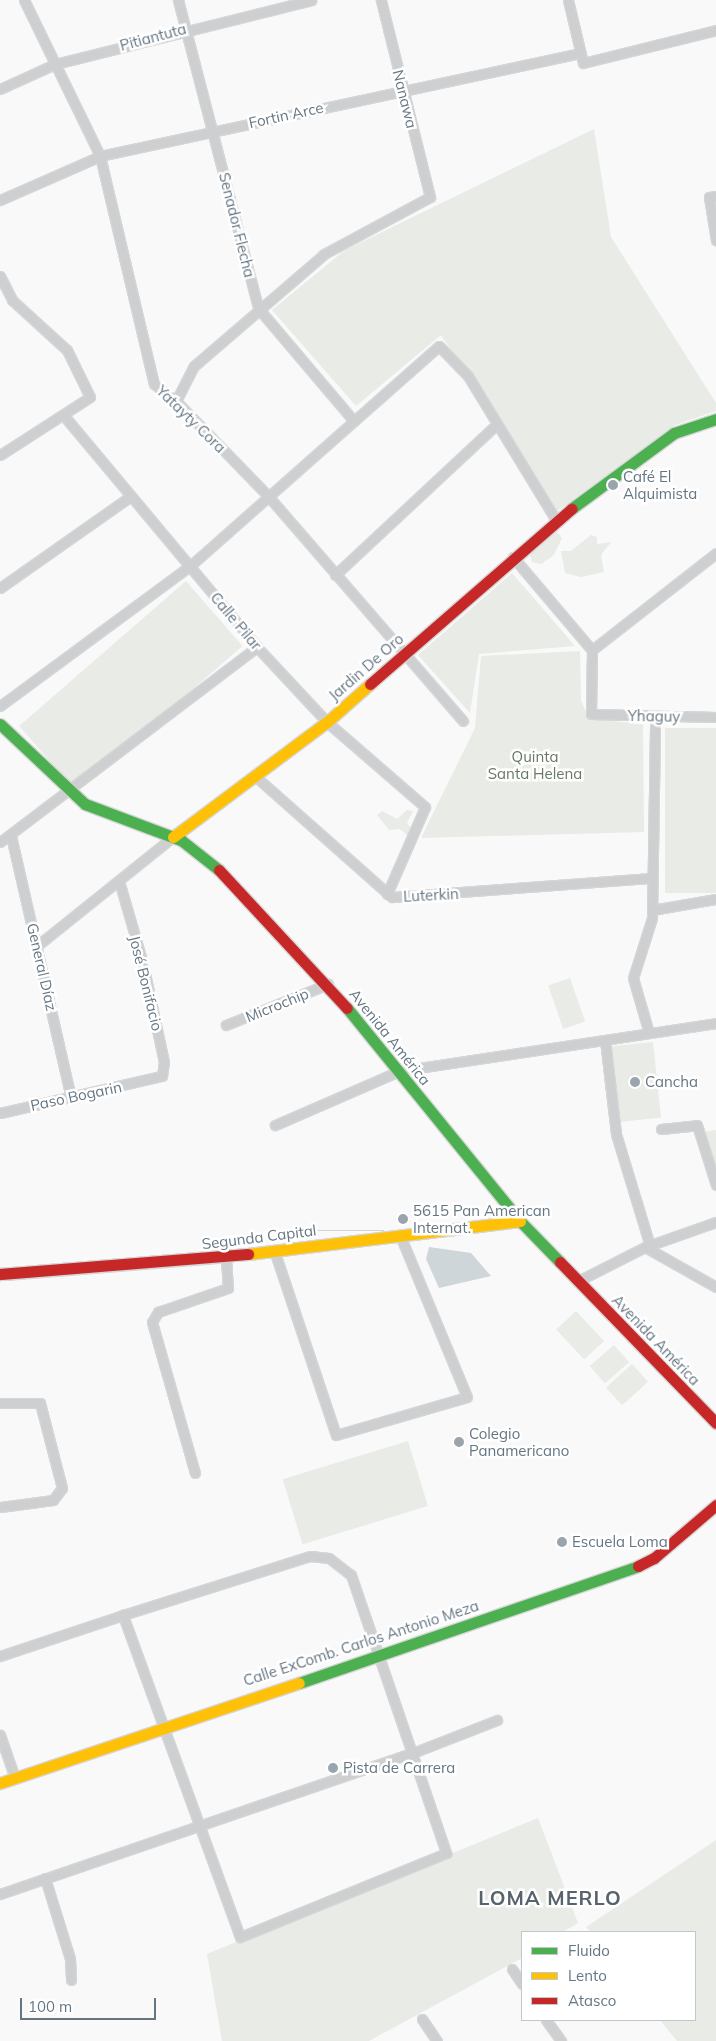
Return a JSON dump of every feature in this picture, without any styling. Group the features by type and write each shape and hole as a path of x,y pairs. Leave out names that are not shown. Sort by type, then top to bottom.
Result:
{"street":[{"name":"Yatayty Cora","path":"24,0 100,156 150,376 159,390 176,401 268,497 463,721"},
{"name":"Senador Flecha","path":"178,0 214,130 258,308 353,420"},
{"name":"Pitiantuta","path":"0,89 55,64 186,28 311,0"},
{"name":"Nanawa","path":"258,308 339,243 430,197 402,91 381,0"},
{"path":"568,0 583,64 716,30"},
{"name":"Fortin Arce","path":"0,200 100,156 214,130 580,53"},
{"path":"716,196 709,197 716,240"},
{"path":"0,276 12,300 67,350 90,397 65,416 0,455"},
{"path":"176,401 194,366 258,308"},
{"path":"0,706 190,566 439,346 468,376 556,520"},
{"name":"Calle Pilar","path":"65,416 257,647 327,722 425,807 387,894"},
{"name":"Jardin De Oro","path":"38,945 174,837 327,722 556,520 674,433 716,419"},
{"path":"335,575 497,424"},
{"path":"0,588 131,496"},
{"path":"513,557 592,650 716,553"},
{"path":"0,842 11,836 66,789 257,647"},
{"name":"Yhaguy","path":"592,650 591,714 716,717"},
{"path":"649,1033 633,978 652,910 655,716"},
{"name":"Avenida América","path":"0,724 66,789 85,804 174,837 212,864 328,984 520,1221 716,1423"},
{"name":"Luterkin","path":"254,776 387,894 406,897 652,878"},
{"name":"General Díaz","path":"11,836 38,945 71,1098"},
{"name":"José Bonifacio","path":"119,881 164,1062 162,1076 153,1080"},
{"path":"652,910 716,899"},
{"name":"Microchip","path":"226,1025 328,984"},
{"path":"275,1125 399,1071 716,1024"},
{"path":"605,1040 616,1134 647,1246 716,1287"},
{"name":"Paso Bogarin","path":"0,1113 153,1080"},
{"path":"661,1129 697,1125 716,1185"},
{"name":"Segunda Capital","path":"0,1274 226,1257 520,1221"},
{"path":"578,1282 647,1246 716,1222"},
{"path":"274,1250 336,1435 467,1397 400,1235"},
{"path":"194,1473 152,1322 158,1312 228,1288 226,1257"},
{"path":"0,1403 40,1403 62,1488 53,1500 0,1507"},
{"name":"Calle ExComb. Carlos Antonio Meza","path":"0,1783 378,1652 629,1571 654,1558 716,1504"},
{"path":"0,1656 123,1615 320,1555 348,1571 415,1752 446,1853 240,1938 161,1726 123,1615"},
{"path":"0,1894 415,1752 496,1720"},
{"path":"0,1735 15,1778"},
{"path":"45,1878 70,1959 71,1980"},
{"path":"512,1969 521,1982"},
{"path":"422,2019 437,2041"},
{"path":"547,2021 561,2041"}],"green space":[{"path":"594,129 611,237 716,403 716,411 675,425 556,512 441,335 356,406 272,310 345,250"},
{"path":"557,532 562,538 554,555 541,564 532,562 529,551"},
{"path":"591,535 597,537 597,544 611,542 601,555 604,572 581,577 565,573 561,551 571,551"},
{"path":"512,573 575,646 479,654 470,713 418,655"},
{"path":"186,581 242,646 76,791 19,726"},
{"name":"Quinta Santa Helena","path":"580,651 581,700 589,719 643,724 644,832 421,838 475,728 481,656"},
{"path":"665,728 716,728 716,893 665,893"},
{"path":"407,810 413,811 407,823 412,830 407,835 400,829 389,830 377,815 382,811 397,819"},
{"path":"570,978 585,1021 563,1029 548,985"},
{"name":"Cancha","path":"653,1042 661,1118 617,1122 609,1047"},
{"path":"716,1130 716,1176 703,1132"},
{"path":"576,1311 604,1341 584,1359 556,1329"},
{"path":"614,1345 629,1362 605,1383 590,1366"},
{"path":"632,1364 648,1382 622,1405 606,1387"},
{"path":"408,1441 428,1506 303,1544 283,1479"},
{"path":"538,1818 578,1923 565,1931 521,1931 521,1959 369,2041 222,2041 207,1954"},
{"path":"716,1840 716,2041 677,2041 661,2021 696,2021 696,1931 590,1931 586,1927"}],"shaded area":[{"path":"384,1230 384,1231 282,1231"},
{"path":"429,1247 471,1253 491,1276 439,1288 426,1259"},
{"path":"220,1262 220,1264 8,1281 8,1280"}],"traffic: fast":[{"path":"571,509 674,433 716,419"},
{"path":"0,724 85,804 181,840 219,870"},
{"path":"347,1008 520,1221 560,1262"},
{"path":"299,1683 638,1566"}],"traffic: slow":[{"path":"173,837 327,722 370,684"},
{"path":"248,1254 520,1221"},
{"path":"0,1783 299,1683"}],"traffic: jam":[{"path":"370,684 571,509"},
{"path":"219,870 347,1008"},
{"path":"0,1274 248,1254"},
{"path":"560,1262 716,1423"},
{"path":"638,1566 654,1558 716,1505"}],"place":[{"name":"Café El Alquimista","path":"613,485"},
{"name":"Cancha","path":"635,1082"},
{"name":"5615 Pan American Internat.","path":"403,1219"},
{"name":"Colegio Panamericano","path":"459,1442"},
{"name":"Escuela Loma","path":"562,1542"},
{"name":"Pista de Carrera","path":"333,1768"}],"district":[{"name":"LOMA MERLO","path":"550,1897"}]}
